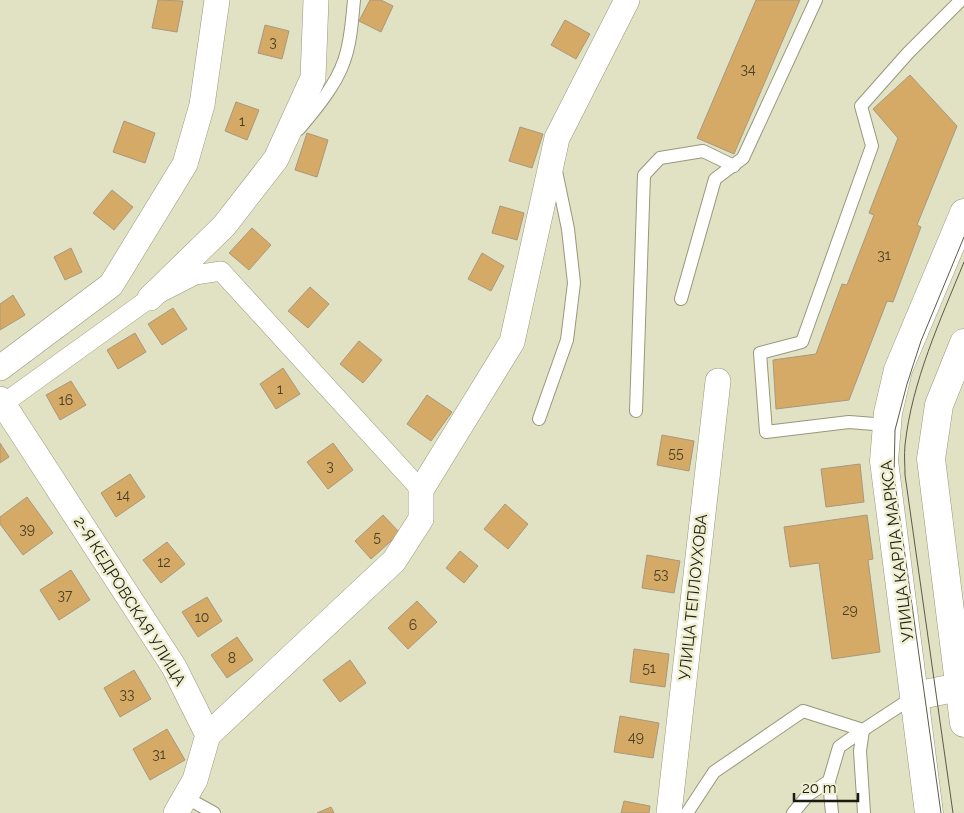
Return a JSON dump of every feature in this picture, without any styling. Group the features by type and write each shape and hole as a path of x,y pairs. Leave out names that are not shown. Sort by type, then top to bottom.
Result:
{"main road":[{"name":"УЛИЦА КАРЛА МАРКСА","path":"929,813 884,461 888,413 898,370 964,213"},
{"path":"964,343 939,405 931,459 962,686 964,724"},
{"path":"915,696 962,686"}],"street":[{"path":"0,368 111,285 185,164 202,105 217,0"},
{"path":"150,298 224,226 276,159 313,78 316,0"},
{"path":"181,805 195,780 208,735 394,561 420,519 421,490 512,342 557,138 627,0"},
{"path":"1,403 150,298 195,275 221,270 421,490"},
{"name":"УЛИЦА ТЕПЛОУХОВА","path":"670,813 718,381"},
{"name":"2-Я КЕДРОВСКАЯ УЛИЦА","path":"1,403 174,667 208,735"}],"lane":[{"path":"276,159 328,92 344,62 352,25 354,0"},
{"path":"681,299 715,179 744,158 816,0"},
{"path":"887,425 849,422 766,432 760,353 802,342 872,146 861,106 908,53 961,0"},
{"path":"636,411 644,175 660,158 703,151 734,166"},
{"path":"539,418 567,340 574,283 568,229 553,157"},
{"path":"832,813 829,781 839,747 915,696"},
{"path":"687,813 714,772 803,711 863,730"},
{"path":"863,730 860,751 864,813"},
{"path":"793,813 808,795 829,781"},
{"path":"181,805 214,813"}],"building":[{"path":"158,0 183,1 177,32 152,28"},
{"path":"370,0 381,0 393,6 381,32 359,21"},
{"path":"756,0 800,0 734,154 697,138"},
{"path":"565,20 590,34 576,59 551,45"},
{"path":"265,25 289,31 282,59 258,53"},
{"path":"910,75 957,126 917,225 921,227 893,302 887,301 849,400 776,409 773,360 816,354 842,284 847,285 874,215 869,213 898,138 873,109"},
{"path":"236,102 259,110 247,140 225,131"},
{"path":"124,121 155,133 145,163 113,152"},
{"path":"520,127 543,134 532,168 509,161"},
{"path":"307,133 328,140 317,177 295,170"},
{"path":"112,190 133,207 114,230 93,213"},
{"path":"500,206 524,213 517,240 492,233"},
{"path":"252,228 271,245 249,270 229,253"},
{"path":"71,248 82,272 65,280 54,257"},
{"path":"482,253 504,266 491,291 468,279"},
{"path":"310,287 329,304 308,328 288,311"},
{"path":"13,295 25,315 0,330 0,304"},
{"path":"173,308 187,329 162,345 148,324"},
{"path":"135,333 146,352 118,369 107,350"},
{"path":"359,341 382,360 363,383 340,364"},
{"path":"283,368 300,394 276,409 260,384"},
{"path":"71,381 86,405 60,420 46,395"},
{"path":"427,395 452,412 431,441 407,424"},
{"path":"662,435 694,441 689,471 657,465"},
{"path":"0,443 9,457 0,463"},
{"path":"333,443 353,470 328,489 307,462"},
{"path":"860,464 864,502 826,507 821,469"},
{"path":"130,474 145,497 116,517 101,493"},
{"path":"27,497 53,533 23,555 0,524 0,517"},
{"path":"505,504 528,524 508,549 484,529"},
{"path":"383,515 400,533 371,559 355,541"},
{"path":"867,515 873,559 868,560 880,652 832,659 819,563 790,567 784,527"},
{"path":"167,542 185,564 161,583 143,560"},
{"path":"460,551 478,566 464,583 446,568"},
{"path":"647,555 680,561 674,593 642,588"},
{"path":"71,570 90,600 59,620 40,590"},
{"path":"207,597 222,621 198,637 182,612"},
{"path":"417,601 437,622 408,649 388,628"},
{"path":"237,637 253,660 227,678 211,655"},
{"path":"634,649 669,654 665,687 630,682"},
{"path":"350,660 366,683 340,702 323,680"},
{"path":"134,670 151,699 120,717 104,688"},
{"path":"620,716 659,723 653,758 614,752"},
{"path":"167,729 185,760 150,780 133,749"},
{"path":"624,801 650,806 649,813 621,813"},
{"path":"331,807 334,813 317,813"}],"tram line":[{"path":"941,813 894,476 895,430 921,341 964,237"},
{"path":"953,813 905,475 905,445 920,375 964,262"}]}
